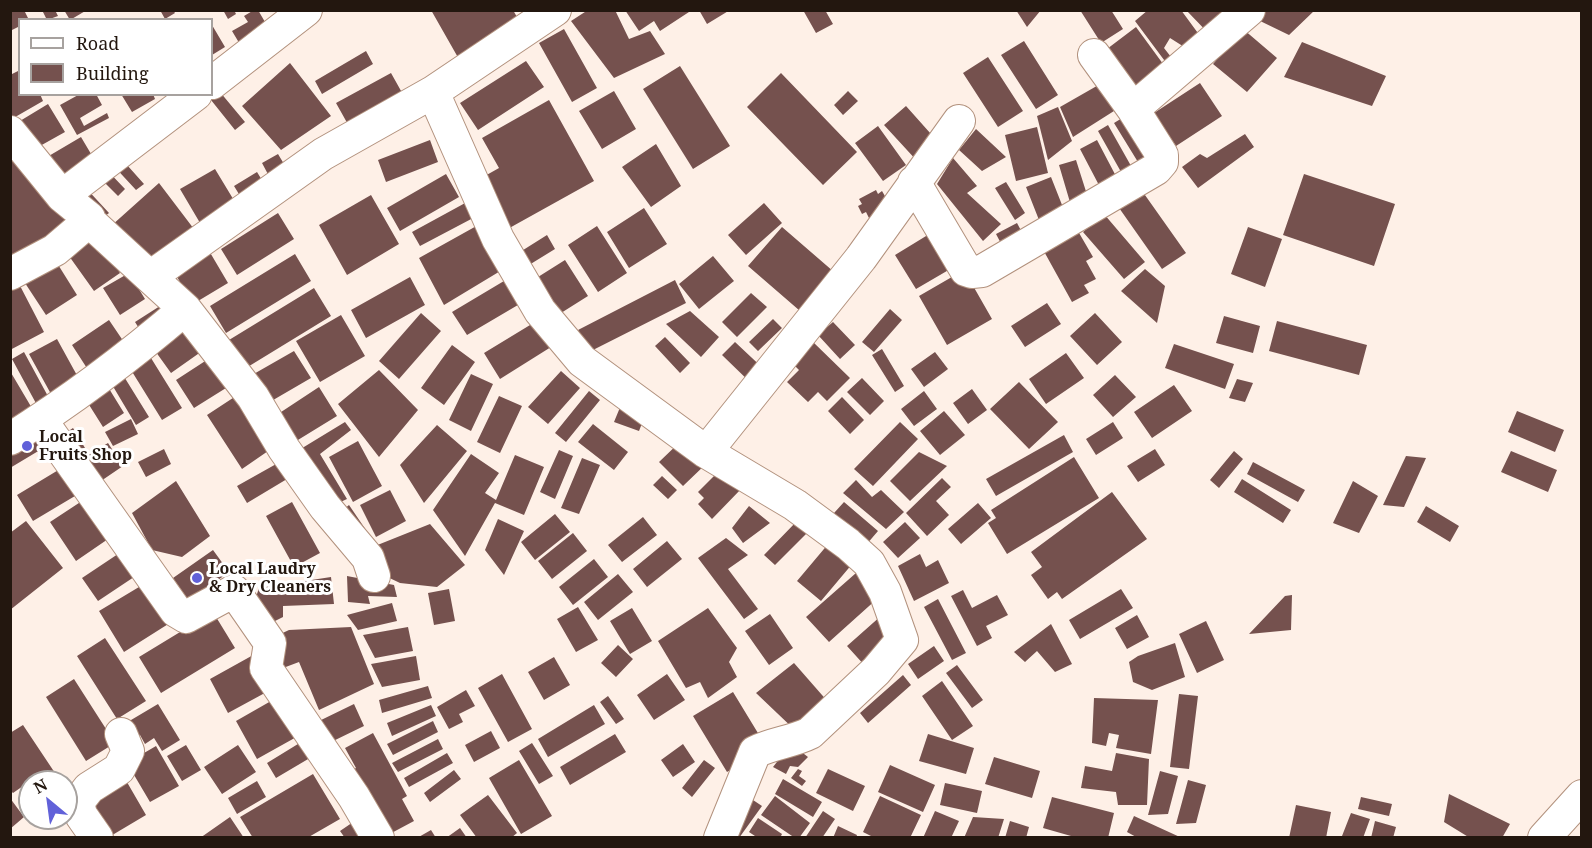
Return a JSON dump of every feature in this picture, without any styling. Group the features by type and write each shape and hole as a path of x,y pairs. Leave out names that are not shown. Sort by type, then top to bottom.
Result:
{"street":[{"path":"213,82 306,10"},
{"path":"150,277 323,154 433,92 555,10"},
{"path":"1133,109 1249,10"},
{"path":"914,182 966,270 972,273 982,271 1156,169 1162,162 1162,155 1133,109 1094,55"},
{"path":"433,92 498,239 540,311 582,361 706,453 795,505 848,544 869,563 885,592 902,640 876,671 810,733 799,739 770,744 755,752 720,837"},
{"path":"62,196 193,96"},
{"path":"706,453 861,258 959,121"},
{"path":"10,132 62,196 89,218 89,221 185,309 253,397 284,449 325,507 368,558 374,576"},
{"path":"10,274 55,250 89,221"},
{"path":"10,439 41,420 136,350 185,309"},
{"path":"41,420 176,611 186,617 234,591 270,643 266,668 354,797 378,837"},
{"path":"97,837 81,815 78,802 89,788 119,769 128,751 121,734"},
{"path":"1544,837 1581,796"}],"building":[{"path":"10,10 24,10 28,18 18,18 18,27 10,31"},
{"path":"42,10 55,10 58,16 52,18 46,18"},
{"path":"64,10 87,10 73,18 69,18"},
{"path":"160,10 173,10 175,13 164,18"},
{"path":"223,10 234,10 236,14 228,19"},
{"path":"258,10 272,34 244,51 232,31 248,22 244,16"},
{"path":"431,10 513,10 522,26 460,61"},
{"path":"588,10 615,10 629,39 650,31 665,54 614,78 571,21"},
{"path":"625,10 687,10 689,12 660,31 654,21 639,31"},
{"path":"699,10 730,10 707,24"},
{"path":"803,10 825,10 833,24 816,33"},
{"path":"1016,10 1041,10 1027,27"},
{"path":"1080,10 1111,10 1123,29 1101,43"},
{"path":"1148,10 1181,10 1203,40 1189,50 1170,38 1164,48 1171,57 1173,72 1135,21"},
{"path":"1186,10 1236,10 1213,38"},
{"path":"1265,10 1315,10 1289,35 1256,19"},
{"path":"213,27 225,47 213,54"},
{"path":"1136,27 1166,68 1133,93 1103,52"},
{"path":"564,29 597,88 572,102 539,43"},
{"path":"1243,29 1277,58 1247,92 1213,64"},
{"path":"1024,41 1058,95 1036,109 1001,55"},
{"path":"1302,42 1386,76 1372,106 1284,77"},
{"path":"366,51 373,64 322,94 315,81"},
{"path":"988,57 1023,111 998,127 963,73"},
{"path":"526,61 544,87 478,130 460,103"},
{"path":"290,63 331,116 281,150 242,106"},
{"path":"680,66 730,146 693,169 643,89"},
{"path":"18,71 18,96 41,96 43,101 10,120 10,75"},
{"path":"391,73 405,98 350,128 336,103"},
{"path":"781,73 857,152 823,185 747,107"},
{"path":"1109,79 1125,104 1073,137 1060,107"},
{"path":"1200,83 1222,116 1176,146 1154,113"},
{"path":"614,91 636,129 602,149 579,111"},
{"path":"848,91 858,101 843,115 834,105"},
{"path":"220,92 245,122 235,130 211,100"},
{"path":"76,96 97,96 102,105 80,118 84,126 107,113 109,118 77,135 60,105"},
{"path":"122,96 154,96 155,99 132,112"},
{"path":"549,100 594,181 504,231 476,181 499,168 482,138"},
{"path":"48,104 65,132 31,151 15,124"},
{"path":"906,106 939,143 918,162 884,125"},
{"path":"1058,107 1072,141 1048,160 1037,116"},
{"path":"1132,112 1159,156 1141,167 1114,123"},
{"path":"1108,125 1135,173 1125,179 1098,131"},
{"path":"878,126 906,165 883,181 855,143"},
{"path":"1037,127 1048,173 1016,181 1005,135"},
{"path":"976,129 1006,157 982,171 959,150"},
{"path":"1245,134 1254,147 1198,188 1182,167 1200,154 1207,158"},
{"path":"81,137 97,164 58,188 42,160"},
{"path":"430,140 438,162 386,182 378,160"},
{"path":"1097,140 1118,180 1101,189 1080,149"},
{"path":"656,144 681,186 651,207 622,167"},
{"path":"10,154 75,222 10,261"},
{"path":"278,154 287,169 270,178 262,163"},
{"path":"119,156 144,184 136,190 111,163"},
{"path":"953,158 977,186 967,193 1001,224 983,241 937,184"},
{"path":"1076,160 1090,204 1072,209 1059,165"},
{"path":"105,168 125,189 118,196 97,175"},
{"path":"215,169 238,207 203,228 180,189"},
{"path":"257,172 265,185 242,199 234,186"},
{"path":"446,174 459,197 400,231 387,208"},
{"path":"1304,174 1395,204 1374,266 1283,235"},
{"path":"1051,177 1064,210 1039,220 1026,187"},
{"path":"1006,182 1025,213 1015,220 995,188"},
{"path":"159,183 200,237 151,270 111,226"},
{"path":"84,186 109,213 99,221 74,194"},
{"path":"1140,188 1186,253 1162,269 1117,205"},
{"path":"876,190 878,194 882,191 889,203 871,222 866,212 862,214 858,206 862,204 859,199"},
{"path":"371,195 399,244 347,275 319,225"},
{"path":"467,202 475,217 420,246 412,232"},
{"path":"764,203 782,223 746,255 728,235"},
{"path":"644,208 667,244 629,268 607,232"},
{"path":"278,213 294,239 237,275 221,249"},
{"path":"1104,214 1145,262 1124,279 1083,232"},
{"path":"1017,223 1026,240 1005,251 996,234"},
{"path":"480,224 502,270 444,305 419,258"},
{"path":"597,226 627,273 598,292 568,245"},
{"path":"1075,226 1093,257 1086,261 1096,279 1084,285 1089,293 1072,302 1041,246"},
{"path":"782,227 841,278 807,317 748,266"},
{"path":"1248,227 1282,239 1265,287 1231,274"},
{"path":"91,230 120,273 94,291 64,249"},
{"path":"931,233 952,268 916,289 895,255"},
{"path":"547,235 555,249 529,265 520,252"},
{"path":"205,244 228,283 193,304 170,265"},
{"path":"295,254 311,281 226,333 210,306"},
{"path":"713,256 734,281 699,309 679,284"},
{"path":"565,260 588,296 561,313 538,277"},
{"path":"57,263 77,295 46,315 25,283"},
{"path":"1145,269 1165,286 1157,323 1121,291"},
{"path":"964,270 992,319 947,345 919,296"},
{"path":"129,273 145,299 120,315 103,288"},
{"path":"410,277 425,305 366,338 351,310"},
{"path":"509,278 523,302 467,335 452,312"},
{"path":"17,280 44,332 10,350 10,283"},
{"path":"675,280 686,303 589,352 578,330"},
{"path":"314,288 331,316 246,368 229,340"},
{"path":"751,293 767,307 737,337 722,322"},
{"path":"1047,303 1061,324 1025,347 1011,326"},
{"path":"160,306 167,317 142,333 135,322"},
{"path":"890,309 902,320 874,352 862,342"},
{"path":"690,311 719,337 701,357 666,324"},
{"path":"421,313 441,331 399,379 379,361"},
{"path":"1095,313 1122,342 1097,365 1070,336"},
{"path":"341,315 365,356 320,382 296,341"},
{"path":"1224,316 1260,326 1253,353 1216,343"},
{"path":"773,319 782,328 758,351 749,342"},
{"path":"109,320 130,351 92,376 72,345"},
{"path":"1277,321 1367,345 1359,375 1269,351"},
{"path":"535,322 551,347 500,379 484,353"},
{"path":"833,322 855,345 840,359 818,335"},
{"path":"186,324 205,349 171,373 153,348"},
{"path":"665,337 690,363 680,373 655,346"},
{"path":"57,339 79,379 51,394 29,354"},
{"path":"812,341 850,378 827,401 818,392 808,402 787,382 799,370 791,362"},
{"path":"735,342 768,373 755,387 722,355"},
{"path":"1174,344 1234,364 1225,389 1165,368"},
{"path":"452,345 475,362 444,405 421,388"},
{"path":"882,349 904,386 895,392 872,355"},
{"path":"294,351 311,378 268,403 252,375"},
{"path":"24,352 50,400 38,407 12,359"},
{"path":"935,352 948,369 924,387 911,369"},
{"path":"1066,353 1084,378 1046,404 1029,379"},
{"path":"216,354 234,383 194,408 176,380"},
{"path":"151,358 182,408 162,420 131,370"},
{"path":"379,370 418,410 379,457 338,404"},
{"path":"10,371 36,415 10,429"},
{"path":"561,371 580,388 548,424 528,407"},
{"path":"471,374 493,384 471,431 449,420"},
{"path":"123,375 149,417 136,425 111,383"},
{"path":"1115,375 1136,397 1113,417 1093,395"},
{"path":"862,378 884,401 870,415 847,392"},
{"path":"1237,379 1253,383 1245,402 1229,398"},
{"path":"1019,382 1058,422 1029,449 990,409"},
{"path":"1174,385 1192,411 1152,438 1134,412"},
{"path":"108,387 124,413 103,427 86,400"},
{"path":"319,387 337,416 293,443 275,416"},
{"path":"972,389 987,410 968,424 953,403"},
{"path":"589,391 600,400 566,442 555,433"},
{"path":"924,391 937,409 914,426 901,409"},
{"path":"239,394 271,449 242,469 207,415"},
{"path":"499,396 522,406 500,453 477,442"},
{"path":"842,397 864,420 850,434 828,411"},
{"path":"621,405 646,413 639,431 614,422"},
{"path":"944,411 965,435 940,455 920,431"},
{"path":"1517,411 1564,430 1555,452 1508,432"},
{"path":"131,419 138,434 113,446 105,432"},
{"path":"345,422 351,430 320,454 347,499 334,505 299,450"},
{"path":"900,422 918,439 873,486 854,469"},
{"path":"1113,422 1123,438 1096,455 1086,439"},
{"path":"593,424 628,452 614,470 578,442"},
{"path":"437,425 467,451 424,503 400,465"},
{"path":"40,427 50,444 10,468 10,445"},
{"path":"73,428 85,448 77,453 64,434"},
{"path":"1064,435 1073,452 996,496 986,479"},
{"path":"683,439 707,463 683,486 659,462"},
{"path":"358,441 382,486 353,502 329,457"},
{"path":"108,443 123,466 98,483 82,459"},
{"path":"164,449 171,464 146,477 138,462"},
{"path":"1155,449 1165,465 1138,482 1127,466"},
{"path":"559,450 573,456 555,499 540,492"},
{"path":"1234,451 1243,459 1219,488 1210,480"},
{"path":"1511,451 1557,470 1548,492 1501,472"},
{"path":"919,452 947,466 910,501 890,481"},
{"path":"471,454 499,473 485,493 496,500 515,455 544,467 524,515 495,503 465,556 433,510"},
{"path":"1406,456 1426,458 1404,507 1383,505"},
{"path":"1074,457 1099,498 1007,554 988,523 996,518 991,510"},
{"path":"582,458 600,465 579,514 561,508"},
{"path":"1253,462 1305,490 1298,502 1247,474"},
{"path":"278,463 287,479 247,503 237,486"},
{"path":"65,466 80,493 33,521 17,495"},
{"path":"723,467 743,487 712,519 698,504 704,498 698,492"},
{"path":"662,476 677,490 668,499 653,485"},
{"path":"942,478 951,487 936,501 949,515 927,536 906,513"},
{"path":"1242,479 1291,510 1283,523 1234,492"},
{"path":"856,480 872,497 881,490 904,512 886,529 843,493"},
{"path":"176,481 210,536 182,557 152,550 132,513"},
{"path":"1353,481 1378,496 1359,533 1333,523"},
{"path":"390,490 406,521 376,537 360,505"},
{"path":"1112,492 1147,539 1062,599 1057,592 1048,599 1031,575 1042,567 1031,552"},
{"path":"85,499 111,537 76,561 50,522"},
{"path":"292,502 320,553 294,567 266,516"},
{"path":"844,502 878,531 866,545 825,523"},
{"path":"978,503 991,518 961,544 948,529"},
{"path":"349,505 368,533 361,537 343,510"},
{"path":"749,506 770,523 743,543 732,528"},
{"path":"1426,506 1459,526 1450,542 1417,522"},
{"path":"555,514 570,532 535,560 521,542"},
{"path":"643,517 657,535 622,562 608,545"},
{"path":"498,519 524,531 504,575 485,550"},
{"path":"26,521 63,568 10,610 10,533"},
{"path":"797,521 808,532 775,565 764,555"},
{"path":"905,522 920,538 898,558 883,542"},
{"path":"430,524 465,565 437,587 400,583 377,572 370,548"},
{"path":"573,533 587,551 552,579 538,561"},
{"path":"726,538 748,555 728,569 758,609 744,619 698,558"},
{"path":"667,541 682,559 647,587 633,569"},
{"path":"829,543 853,563 821,601 797,581"},
{"path":"127,548 143,571 98,601 82,578"},
{"path":"213,550 229,572 189,601 173,578"},
{"path":"920,554 926,567 938,560 949,583 914,601 898,566"},
{"path":"594,559 608,577 573,605 559,587"},
{"path":"856,573 878,598 829,642 806,617"},
{"path":"618,574 633,592 598,620 584,602"},
{"path":"347,576 394,585 397,597 368,596 370,604 348,602"},
{"path":"331,577 334,604 283,606 283,617 267,625 253,606 259,588"},
{"path":"149,581 173,621 124,652 99,611"},
{"path":"449,589 455,621 434,625 428,593"},
{"path":"1121,589 1133,608 1080,639 1069,620"},
{"path":"963,590 972,608 997,595 1008,615 986,626 992,638 977,646 951,596"},
{"path":"1292,595 1291,630 1249,634 1285,596"},
{"path":"938,599 966,653 952,660 924,607"},
{"path":"392,603 397,621 358,630 347,615"},
{"path":"578,607 598,640 576,652 557,619"},
{"path":"632,608 652,641 630,654 610,621"},
{"path":"708,608 737,648 729,662 737,677 708,698 700,682 686,688 658,641"},
{"path":"213,612 235,648 161,693 139,657"},
{"path":"770,614 793,648 769,665 745,631"},
{"path":"882,615 901,636 866,667 847,646"},
{"path":"1137,615 1149,637 1127,649 1115,628"},
{"path":"1206,621 1224,660 1197,673 1179,634"},
{"path":"1051,624 1072,664 1055,672 1037,651 1025,662 1014,652"},
{"path":"351,627 374,684 319,710 299,662 283,668 272,638 289,630"},
{"path":"408,627 413,651 375,658 363,635"},
{"path":"105,638 146,701 117,719 77,656"},
{"path":"1175,643 1185,677 1152,690 1133,682 1129,662 1138,656"},
{"path":"618,645 633,659 616,677 601,663"},
{"path":"934,646 944,661 918,679 908,664"},
{"path":"255,654 274,688 228,713 210,679"},
{"path":"416,656 420,680 382,687 371,664"},
{"path":"554,657 570,685 544,700 528,672"},
{"path":"794,663 829,703 798,733 756,693"},
{"path":"957,665 983,700 972,708 946,673"},
{"path":"502,674 532,729 508,742 478,688"},
{"path":"667,674 685,700 654,720 637,695"},
{"path":"903,675 911,685 868,723 860,713"},
{"path":"74,679 115,743 86,761 46,697"},
{"path":"942,681 973,726 952,740 922,696"},
{"path":"428,686 432,698 382,713 379,700"},
{"path":"466,690 475,706 459,714 463,722 449,729 437,707"},
{"path":"733,692 764,743 749,759 727,772 693,716"},
{"path":"1179,694 1198,696 1189,769 1170,767"},
{"path":"608,696 624,719 616,724 600,702"},
{"path":"278,697 300,735 257,759 236,721"},
{"path":"1094,698 1158,700 1151,754 1116,748 1119,735 1109,733 1106,746 1092,743"},
{"path":"158,704 180,740 162,751 154,738 145,744 140,735 135,738 126,723"},
{"path":"354,704 364,726 327,744 317,722"},
{"path":"431,705 436,716 392,736 387,723"},
{"path":"594,705 605,724 548,757 538,739"},
{"path":"433,721 438,732 393,755 387,744"},
{"path":"23,725 53,770 18,770 18,790 13,793 10,790 10,733"},
{"path":"491,731 500,748 474,762 465,745"},
{"path":"373,733 407,796 402,799 414,821 384,837 349,772 356,768 345,748"},
{"path":"615,734 626,752 570,785 560,767"},
{"path":"928,734 974,748 966,774 919,761"},
{"path":"311,736 320,752 276,778 267,763"},
{"path":"438,739 443,749 398,772 392,763"},
{"path":"532,743 553,776 539,784 519,751"},
{"path":"683,744 695,762 673,777 661,760"},
{"path":"791,744 808,757 798,767 790,766 786,774 773,767"},
{"path":"186,745 201,770 182,781 167,756"},
{"path":"238,745 256,772 222,794 204,767"},
{"path":"156,746 179,786 150,802 127,763"},
{"path":"447,753 453,763 409,787 404,778"},
{"path":"1116,753 1149,759 1147,805 1118,805 1116,792 1081,788 1085,766 1112,771"},
{"path":"994,757 1040,771 1032,798 985,784"},
{"path":"519,760 552,816 521,834 489,778"},
{"path":"704,760 715,768 692,797 682,788"},
{"path":"890,765 935,785 923,812 878,792"},
{"path":"798,769 802,771 799,776 806,781 802,786 791,778"},
{"path":"828,769 865,786 853,811 816,793"},
{"path":"454,770 461,779 430,802 424,793"},
{"path":"1160,771 1178,776 1168,814 1148,815"},
{"path":"313,774 340,819 307,838 253,838 240,817"},
{"path":"124,777 146,815 109,837 87,799"},
{"path":"783,779 822,802 813,817 775,794"},
{"path":"1188,780 1206,785 1196,823 1176,824"},
{"path":"257,781 266,797 237,814 228,798"},
{"path":"945,783 982,791 977,813 940,805"},
{"path":"1449,794 1510,824 1502,838 1470,838 1444,822"},
{"path":"488,795 517,833 511,838 477,838 460,815"},
{"path":"775,796 810,823 799,838 795,838 761,815"},
{"path":"880,796 921,815 910,838 875,838 863,832"},
{"path":"1052,797 1114,813 1108,838 1078,838 1043,828"},
{"path":"1361,797 1392,804 1389,816 1358,809"},
{"path":"10,798 18,809 18,822 10,829"},
{"path":"750,798 762,806 739,838 725,838"},
{"path":"1296,805 1331,812 1326,838 1289,838"},
{"path":"823,811 835,819 822,838 805,838"},
{"path":"935,811 959,821 951,838 923,838"},
{"path":"1351,813 1370,819 1363,838 1342,836"},
{"path":"362,816 376,838 345,838 340,831"},
{"path":"1134,816 1182,838 1138,838 1127,832"},
{"path":"230,817 244,838 200,838"},
{"path":"973,817 1004,819 998,838 964,838"},
{"path":"758,818 782,834 780,838 758,838 749,832"},
{"path":"1010,821 1029,827 1026,838 1005,838"},
{"path":"1375,821 1396,827 1393,838 1371,838"},
{"path":"838,826 857,835 856,838 833,838"},
{"path":"460,828 467,838 446,838"},
{"path":"431,830 436,838 417,838"}],"place":[{"name":"Local Fruits Shop","path":"27,446"},
{"name":"Local Laudry & Dry Cleaners","path":"197,578"}]}
